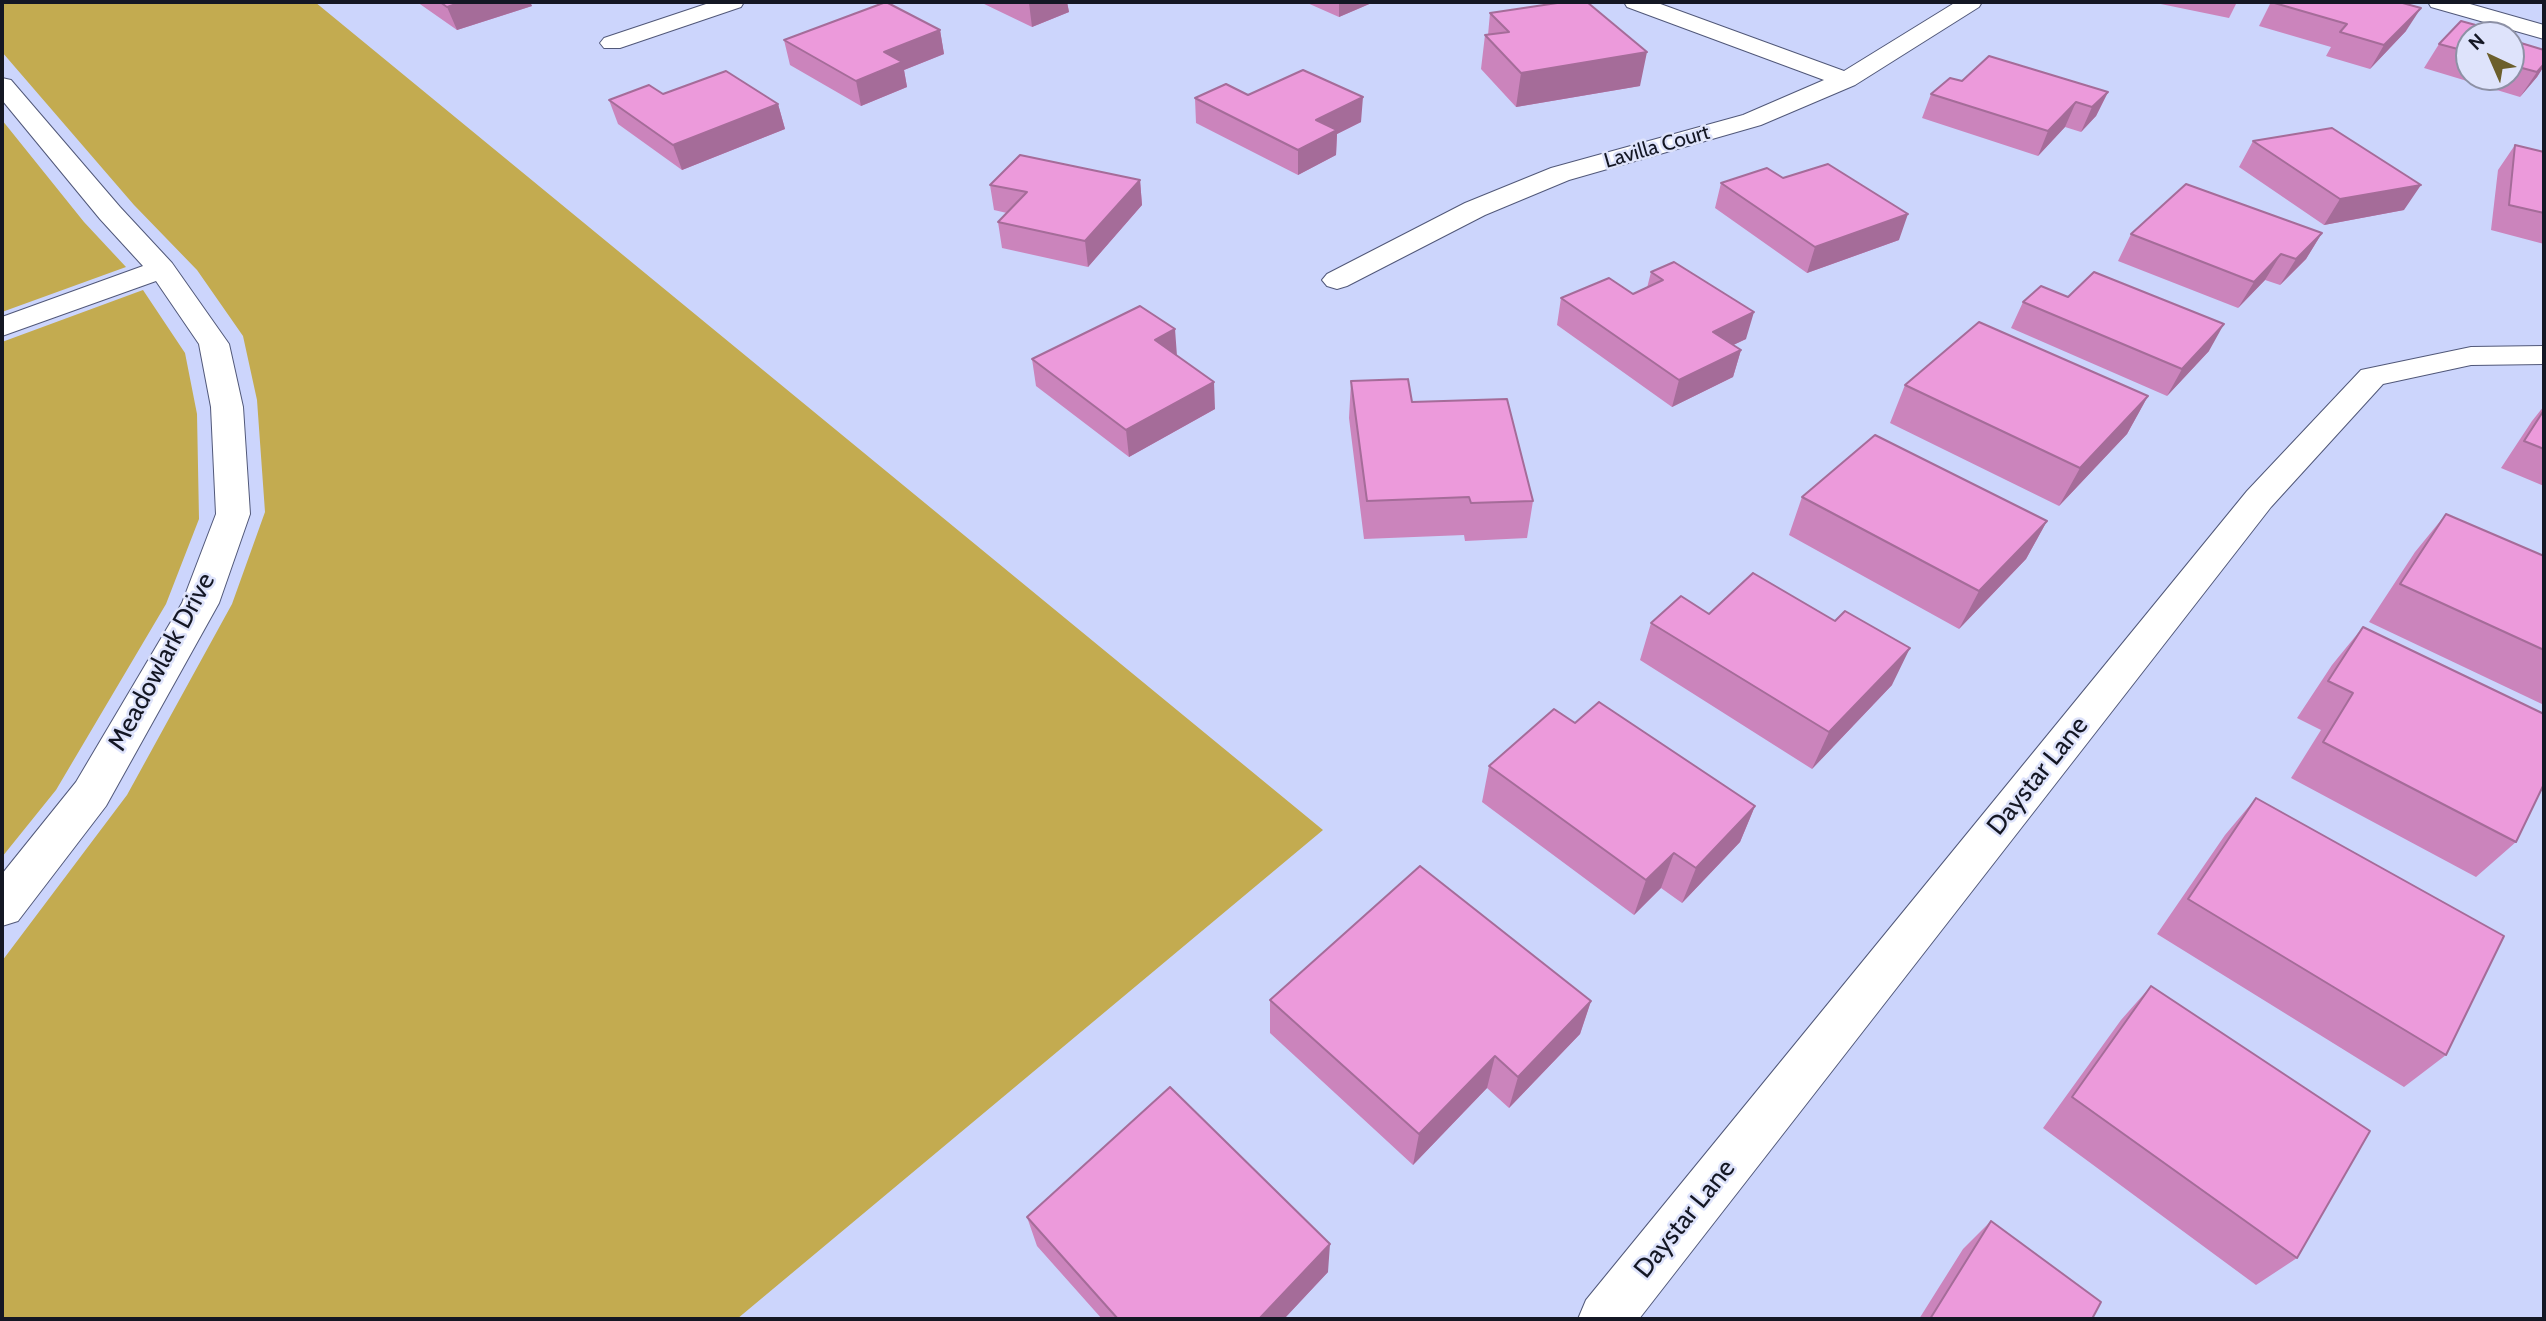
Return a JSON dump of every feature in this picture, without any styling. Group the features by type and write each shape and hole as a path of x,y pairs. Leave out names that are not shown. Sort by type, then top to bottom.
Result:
{"street":[{"path":"612,43 733,2"},
{"path":"1635,2 1846,80"},
{"name":"Lavilla Court","path":"1337,280 1475,209 1560,174 1752,120 1846,80 1971,2"},
{"path":"2439,2 2544,32"},
{"name":"Meadowlark Drive","path":"2,85 110,213 162,268 214,344 227,407 233,514 200,603 90,794 2,907"},
{"path":"2,327 162,268"},
{"name":"Daystar Lane","path":"1605,1319 2259,499 2372,377 2471,356 2544,355"}],"shaded area":[{"path":"2,2 315,2 1323,830 737,1319 2,1319 2,961 127,795 232,604 265,512 257,400 243,336 197,270 134,205 2,52"},
{"path":"2,120 84,222 126,267 2,312"},
{"path":"143,290 185,353 197,414 199,519 166,604 56,790 2,857 2,342"}],"building":[{"path":"440,2 462,2 447,7"},
{"path":"886,2 940,30 884,52 902,62 856,81 784,40"},
{"path":"1564,2 1587,2 1647,52 1521,73 1485,35 1509,32 1490,13"},
{"path":"2271,2 2399,2 2421,8 2384,45 2340,32 2347,24"},
{"path":"2455,27 2455,48 2439,44"},
{"path":"2525,44 2544,50 2544,64 2537,72 2525,69"},
{"path":"1989,56 2108,92 2092,107 2076,102 2048,131 1931,94 1950,78 1962,81"},
{"path":"1303,70 1363,97 1316,120 1337,130 1298,150 1195,98 1226,84 1248,95"},
{"path":"726,71 778,104 673,145 609,100 649,85 663,94"},
{"path":"2332,128 2421,185 2340,199 2253,141"},
{"path":"2515,145 2544,152 2544,213 2509,205"},
{"path":"1020,155 1140,180 1085,241 998,222 1027,192 990,185"},
{"path":"1828,164 1908,214 1815,247 1721,183 1767,168 1783,178"},
{"path":"2186,184 2322,233 2296,259 2281,254 2254,282 2131,234"},
{"path":"1674,262 1754,312 1713,332 1741,350 1679,380 1561,298 1609,278 1633,294 1663,280 1651,272"},
{"path":"2094,272 2224,324 2182,369 2023,302 2041,286 2068,297"},
{"path":"1140,306 1175,329 1155,340 1214,382 1126,430 1032,359"},
{"path":"1979,322 2148,396 2080,468 1905,385"},
{"path":"1408,379 1412,402 1507,399 1533,501 1471,503 1469,497 1367,501 1351,381"},
{"path":"2544,410 2544,449 2524,441"},
{"path":"1875,435 2047,521 1979,591 1802,497"},
{"path":"2446,514 2544,556 2544,650 2400,584"},
{"path":"1753,573 1835,621 1845,611 1910,648 1829,732 1651,623 1681,596 1709,614"},
{"path":"2363,627 2544,714 2544,784 2516,842 2323,742 2353,693 2328,681"},
{"path":"1599,702 1755,806 1696,868 1674,853 1646,880 1489,766 1554,709 1575,723"},
{"path":"2256,798 2504,936 2446,1055 2188,899"},
{"path":"1420,866 1591,1001 1518,1077 1495,1056 1419,1134 1270,1000"},
{"path":"2151,986 2370,1131 2297,1258 2072,1097"},
{"path":"1170,1087 1330,1244 1259,1319 1118,1319 1027,1217"},
{"path":"1991,1221 2101,1302 2092,1319 1930,1319"}]}
